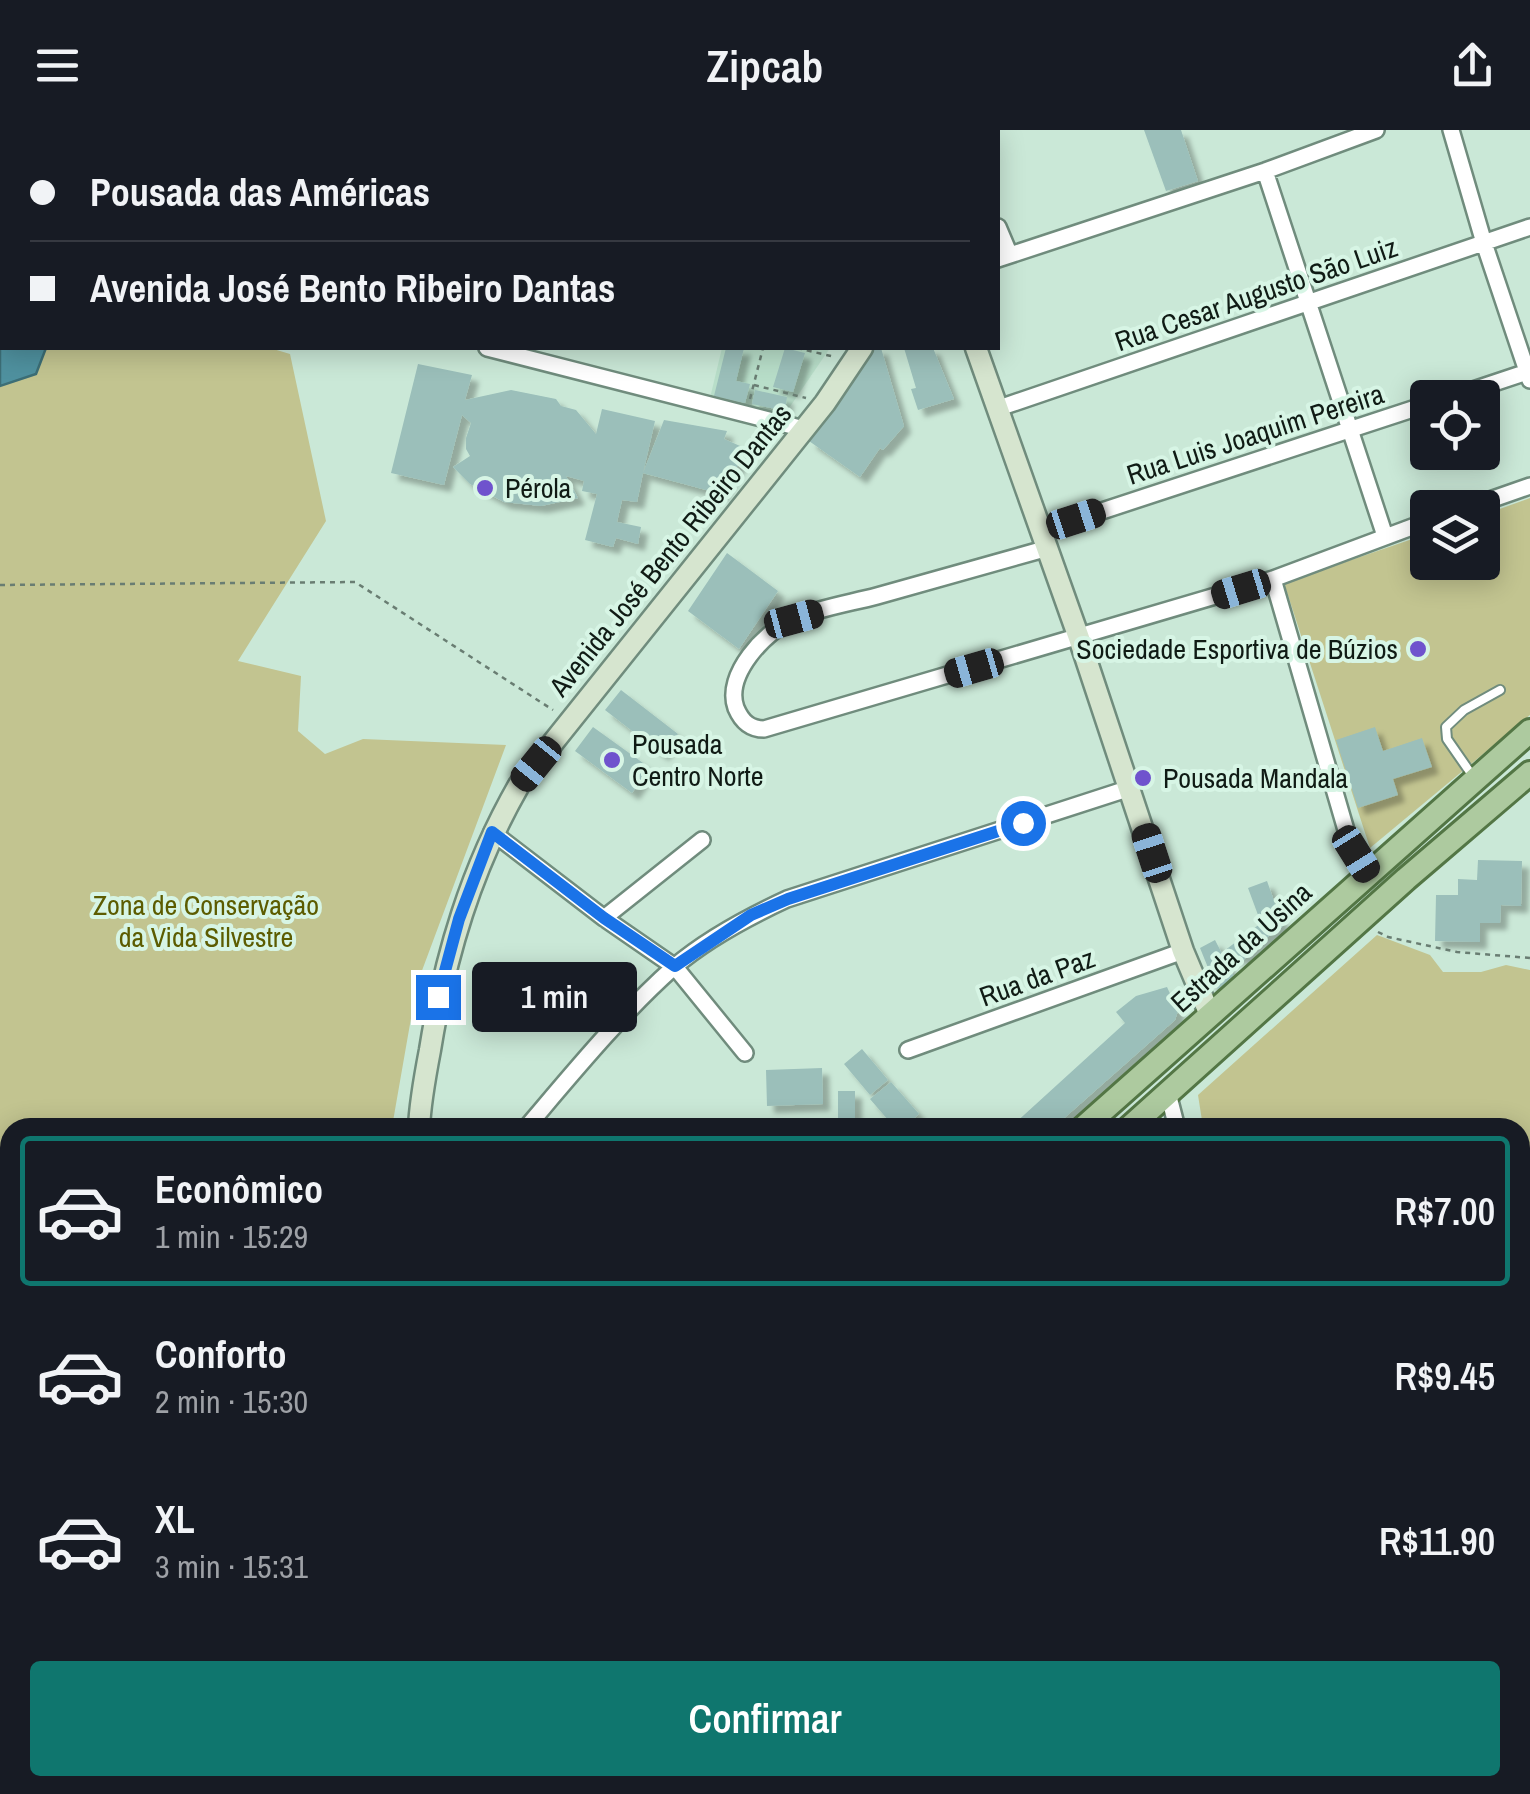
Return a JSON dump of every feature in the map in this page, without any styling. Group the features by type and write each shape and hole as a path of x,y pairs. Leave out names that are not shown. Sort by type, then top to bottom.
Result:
{"main road":[{"name":"Estrada da Usina","path":"1094,1118 1530,731"},
{"path":"1140,1118 1530,774"},
{"path":"1335,903 1342,924 1359,921"},
{"path":"1309,927 1330,926 1335,943"}],"street":[{"path":"1003,256 1376,130"},
{"path":"1451,130 1529,374 1500,383"},
{"path":"1265,170 1385,536"},
{"name":"Rua Cesar Augusto São Luiz","path":"999,408 1530,228"},
{"path":"501,350 804,429"},
{"path":"977,350 1184,950 1210,1015"},
{"name":"Avenida José Bento Ribeiro Dantas","path":"420,1118 438,997 459,919 492,832 519,785 825,403 858,355"},
{"name":"Rua Luis Joaquim Pereira","path":"1079,638 764,728 746,724 732,690 758,647 794,619 1044,539 1410,410"},
{"path":"1500,496 1530,486"},
{"path":"1079,638 1274,579 1410,527"},
{"path":"1274,579 1346,830 1368,873"},
{"path":"535,1118 675,966 751,915 788,899 1130,788"},
{"path":"492,832 604,918 675,966 745,1053"},
{"path":"604,918 702,840"},
{"name":"Rua da Paz","path":"908,1050 1184,950"},
{"path":"1168,1093 1175,1118"}],"lane":[{"path":"1474,779 1447,739 1446,727 1464,710 1500,690"}],"path":[{"path":"747,412 763,350"},
{"path":"814,350 858,355"},
{"path":"754,385 825,403"},
{"path":"0,585 355,582 570,723"},
{"path":"1359,921 1388,938 1457,952 1530,958"}],"shaded area":[{"path":"722,350 829,350 785,414 710,398"}],"green space":[{"name":"Zona de Conservação da Vida Silvestre","path":"0,350 277,350 290,354 326,521 238,661 301,676 298,731 325,754 363,739 506,745 417,984 394,1118 0,1118"},
{"name":"Sociedade Esportiva de Búzios","path":"1530,498 1530,715 1370,848 1284,583 1410,540 1410,580 1500,580 1500,509"},
{"path":"1377,935 1430,955 1443,972 1481,972 1506,965 1530,970 1530,1118 1202,1118 1198,1095"}],"water":[{"path":"0,350 45,350 36,374 0,386"}],"building":[{"path":"1144,130 1181,130 1198,181 1166,191"},
{"path":"726,350 744,350 736,381 750,384 745,403 714,396"},
{"path":"784,350 805,353 793,392 773,387"},
{"path":"873,350 882,350 904,426 883,450 880,448 860,477 809,441"},
{"path":"905,350 934,350 954,399 918,410 911,389 916,388"},
{"path":"418,364 472,375 465,400 511,390 556,399 561,406 576,410 596,434 602,409 655,421 637,502 622,500 617,522 641,527 638,544 616,538 613,547 585,540 597,494 582,491 584,481 566,476 578,498 541,506 504,502 470,484 453,467 470,456 466,438 471,423 462,415 444,485 391,473"},
{"path":"755,390 787,397 785,411 752,404"},
{"path":"664,420 727,431 724,439 747,449 721,494 643,473"},
{"path":"727,553 778,591 739,649 688,611"},
{"path":"621,690 678,734 662,754 605,710"},
{"name":"Pousada Centro Norte","path":"593,727 650,768 632,793 575,751"},
{"path":"1375,727 1383,751 1422,738 1432,767 1393,779 1398,795 1358,808 1336,740"},
{"path":"1478,860 1522,861 1521,906 1501,905 1500,923 1480,923 1480,942 1435,941 1436,895 1458,895 1458,879 1477,880"},
{"path":"1267,881 1283,926 1251,949 1253,952 1242,961 1238,955 1231,960 1224,951 1261,923 1248,888"},
{"path":"1215,940 1234,977 1218,989 1207,979 1211,975 1200,948"},
{"path":"1167,987 1178,1011 1175,1020 1064,1118 1021,1118 1125,1023 1116,1012 1136,996"},
{"path":"862,1049 888,1080 870,1095 844,1064"},
{"path":"822,1068 823,1104 767,1106 766,1070"},
{"path":"891,1082 919,1114 914,1118 886,1118 870,1099"},
{"path":"838,1091 855,1091 855,1118 838,1118"}],"place":[{"name":"Pérola","path":"485,488"},
{"name":"Sociedade Esportiva de Búzios","path":"1418,649"},
{"name":"Pousada Centro Norte","path":"612,760"},
{"name":"Pousada Mandala","path":"1143,778"}],"route":[{"path":"438,997 476,867 492,832 604,918 675,966 751,915 788,899 1023,823"}]}
